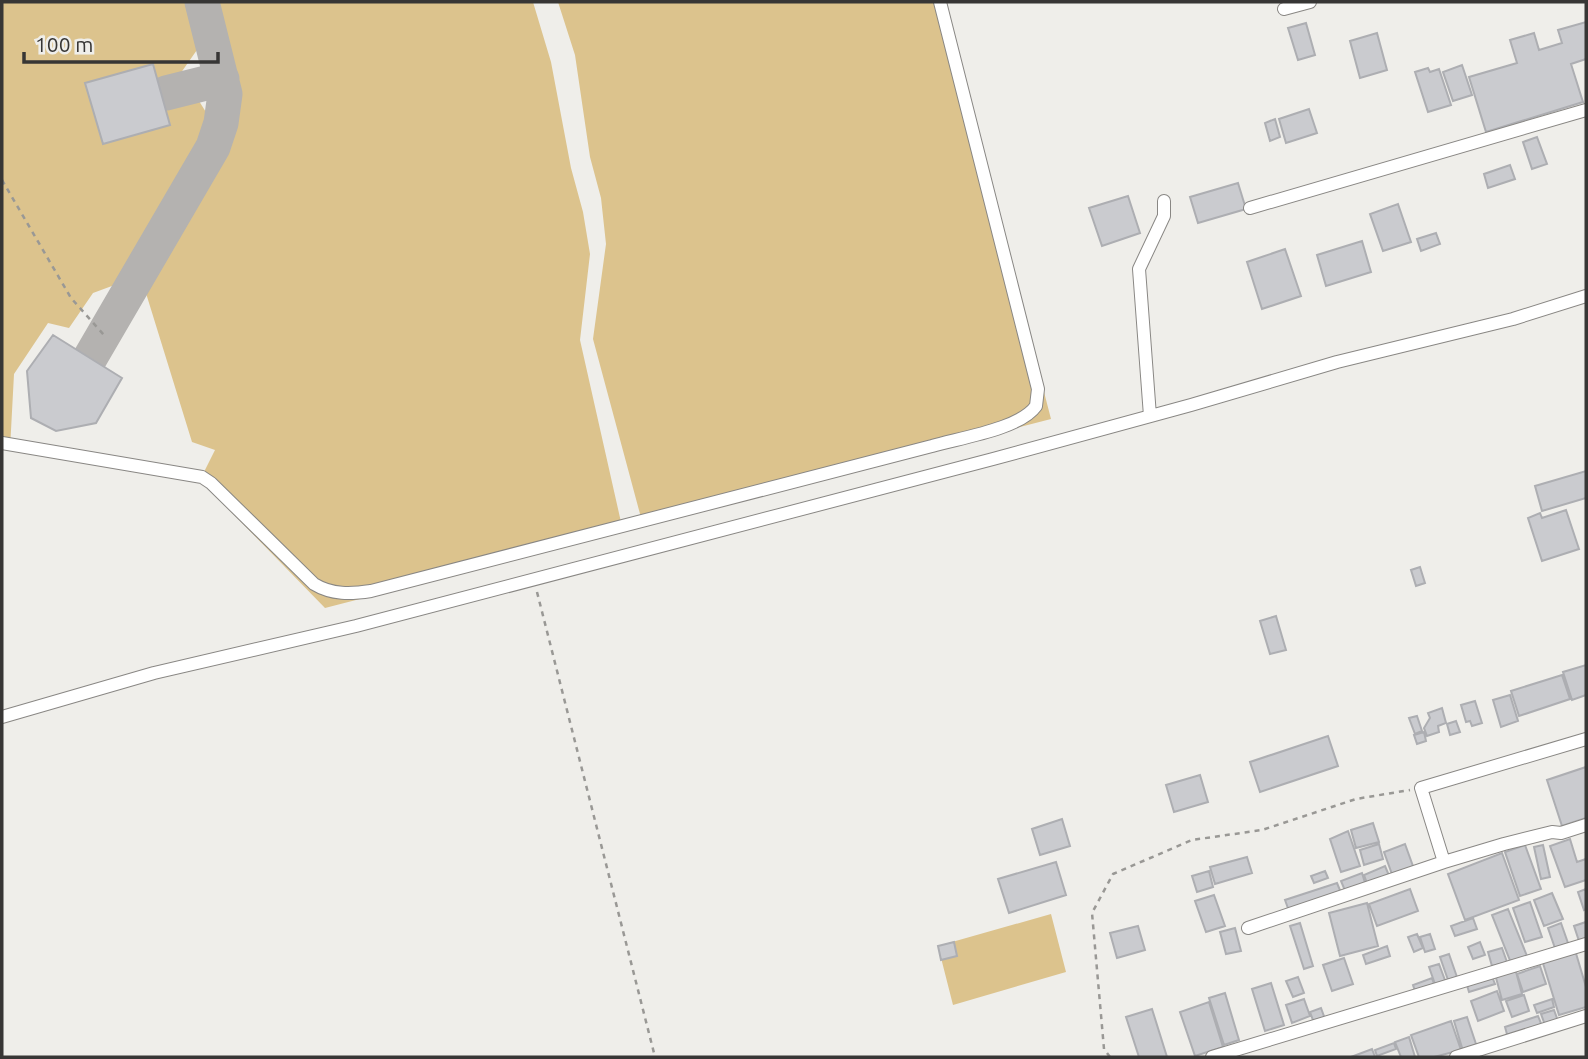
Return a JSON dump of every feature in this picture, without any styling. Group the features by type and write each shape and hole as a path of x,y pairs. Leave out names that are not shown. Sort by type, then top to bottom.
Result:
{"street":[{"path":"2,443 202,477 211,482 314,584 328,591 353,593 371,591 932,446 1023,418 1036,406 1038,389 940,2"},
{"path":"1284,9 1310,2"},
{"path":"1251,208 1586,110"},
{"path":"1150,416 1139,269 1164,216 1164,201"},
{"path":"2,717 166,670 356,625 1150,416 1338,362 1513,318 1586,296"},
{"path":"1444,862 1420,788 1586,739"},
{"path":"1248,928 1444,862 1504,844 1552,832 1561,833 1586,825"},
{"path":"1212,1057 1586,944"},
{"path":"1456,1057 1586,1016"}],"path":[{"path":"2,180 71,298 104,335"},
{"path":"534,579 655,1057"},
{"path":"1110,1057 1104,1049 1092,913 1113,874 1192,840 1262,830 1356,799 1420,788"}],"shaded area":[{"path":"2,2 187,2 199,47 178,77 153,84 159,108 187,100 199,101 209,117 202,142 120,283 93,293 69,328 48,323 14,374 10,449 2,448"},
{"path":"213,2 533,2 551,62 571,168 583,212 590,254 580,340 623,531 325,608 200,480 215,450 192,442 145,290 221,154 239,107"},
{"path":"558,2 943,2 1051,419 643,525 593,339 606,244 601,198 590,157 575,55"},
{"path":"1051,914 1066,972 953,1005 938,946"}],"building":[{"path":"1586,22 1586,59 1571,64 1583,102 1486,132 1469,77 1517,63 1510,40 1534,33 1539,50 1562,43 1558,30"},
{"path":"1306,23 1315,55 1298,60 1288,28"},
{"path":"1377,33 1387,70 1360,78 1350,41"},
{"path":"153,64 170,125 103,144 85,83"},
{"path":"1462,65 1472,95 1453,101 1443,72"},
{"path":"1428,68 1430,72 1439,69 1451,105 1428,112 1415,72"},
{"path":"1309,109 1317,133 1286,143 1279,119"},
{"path":"1275,119 1280,137 1270,141 1265,123"},
{"path":"1537,137 1547,164 1532,169 1523,142"},
{"path":"1510,165 1515,179 1488,188 1484,174"},
{"path":"1238,183 1246,209 1198,223 1190,197"},
{"path":"1128,196 1140,233 1102,246 1089,208"},
{"path":"1398,204 1411,242 1383,251 1370,214"},
{"path":"1436,233 1440,244 1421,251 1417,239"},
{"path":"1362,241 1371,272 1326,286 1317,255"},
{"path":"1285,249 1301,296 1262,309 1247,262"},
{"path":"53,335 122,378 96,423 56,431 31,418 27,371"},
{"path":"1586,471 1586,498 1542,511 1535,486"},
{"path":"1566,510 1579,549 1542,561 1528,518 1540,513 1542,518"},
{"path":"1420,567 1425,583 1416,586 1411,570"},
{"path":"1276,616 1286,650 1270,654 1260,621"},
{"path":"1586,665 1586,695 1572,700 1563,672"},
{"path":"1562,675 1570,699 1519,716 1511,691"},
{"path":"1510,695 1518,721 1501,727 1493,700"},
{"path":"1475,701 1482,723 1472,726 1470,721 1466,722 1461,705"},
{"path":"1442,708 1446,723 1438,726 1439,732 1427,736 1424,728 1430,718 1428,713"},
{"path":"1417,716 1422,731 1415,734 1409,718"},
{"path":"1456,721 1460,732 1450,735 1447,724"},
{"path":"1424,732 1426,741 1417,744 1414,735"},
{"path":"1328,736 1338,766 1260,792 1250,762"},
{"path":"1586,767 1586,818 1562,826 1547,780"},
{"path":"1200,775 1208,802 1174,812 1166,785"},
{"path":"1062,819 1070,846 1040,855 1032,829"},
{"path":"1373,823 1379,842 1356,848 1351,830"},
{"path":"1348,831 1360,866 1341,872 1330,839"},
{"path":"1570,839 1577,862 1586,859 1586,880 1565,887 1550,846"},
{"path":"1379,844 1383,859 1364,865 1360,850"},
{"path":"1405,844 1414,869 1393,877 1384,852"},
{"path":"1525,845 1541,889 1520,896 1505,852"},
{"path":"1543,845 1550,877 1541,879 1534,847"},
{"path":"1502,853 1519,900 1465,920 1448,874"},
{"path":"1247,857 1252,873 1215,884 1210,867"},
{"path":"1056,862 1066,895 1009,913 998,879"},
{"path":"1385,866 1390,878 1368,886 1364,875"},
{"path":"1209,871 1213,887 1197,892 1192,876"},
{"path":"1325,871 1328,878 1314,883 1311,876"},
{"path":"1362,873 1366,886 1346,893 1341,881"},
{"path":"1337,883 1342,895 1289,911 1285,900"},
{"path":"1410,889 1418,911 1377,926 1369,904"},
{"path":"1586,889 1586,909 1584,910 1578,892"},
{"path":"1552,893 1563,919 1544,926 1534,900"},
{"path":"1214,895 1225,926 1206,932 1195,901"},
{"path":"1530,902 1542,937 1525,942 1513,908"},
{"path":"1367,903 1378,946 1340,956 1329,913"},
{"path":"1508,909 1527,956 1511,963 1492,915"},
{"path":"1473,918 1477,929 1455,936 1451,926"},
{"path":"1586,922 1586,941 1580,944 1574,926"},
{"path":"1300,923 1313,966 1304,969 1290,926"},
{"path":"1561,923 1569,946 1556,951 1548,928"},
{"path":"1138,926 1145,950 1117,958 1110,933"},
{"path":"1235,928 1241,951 1226,954 1220,932"},
{"path":"1417,934 1423,948 1414,952 1408,937"},
{"path":"1430,934 1435,949 1425,952 1420,937"},
{"path":"954,942 957,956 941,960 938,946"},
{"path":"1480,942 1485,955 1473,959 1468,947"},
{"path":"1387,946 1390,956 1366,964 1363,955"},
{"path":"1502,948 1507,962 1492,966 1488,952"},
{"path":"1575,950 1586,987 1586,1007 1559,1015 1542,960"},
{"path":"1449,954 1457,977 1448,980 1440,957"},
{"path":"1344,958 1353,984 1332,991 1323,965"},
{"path":"1439,964 1446,983 1436,987 1429,967"},
{"path":"1540,966 1546,984 1523,992 1517,974"},
{"path":"1515,968 1522,994 1502,1000 1495,974"},
{"path":"1491,974 1495,984 1469,992 1466,982"},
{"path":"1298,977 1304,993 1293,997 1286,981"},
{"path":"1432,978 1434,984 1415,991 1413,985"},
{"path":"1271,983 1284,1025 1265,1031 1252,989"},
{"path":"1497,991 1504,1011 1478,1021 1471,1001"},
{"path":"1225,993 1239,1040 1224,1045 1209,998"},
{"path":"1524,995 1529,1011 1512,1017 1506,1001"},
{"path":"1304,999 1310,1016 1292,1023 1286,1005"},
{"path":"1552,999 1554,1007 1537,1013 1534,1005"},
{"path":"1209,1002 1223,1047 1195,1056 1180,1012"},
{"path":"1321,1008 1325,1019 1314,1023 1310,1012"},
{"path":"1152,1009 1167,1057 1139,1057 1126,1017"},
{"path":"1554,1010 1558,1021 1545,1025 1541,1014"},
{"path":"1538,1016 1542,1026 1508,1038 1505,1027"},
{"path":"1467,1017 1477,1047 1463,1051 1454,1021"},
{"path":"1451,1021 1461,1050 1434,1057 1419,1057 1411,1035"},
{"path":"1409,1037 1415,1057 1401,1057 1395,1042"},
{"path":"1394,1043 1396,1049 1377,1056 1375,1050"},
{"path":"1372,1049 1375,1057 1351,1057"}],"taxiway":[{"path":"90,358 213,147 221,123 225,94 202,2"},
{"path":"166,93 222,79"}]}
